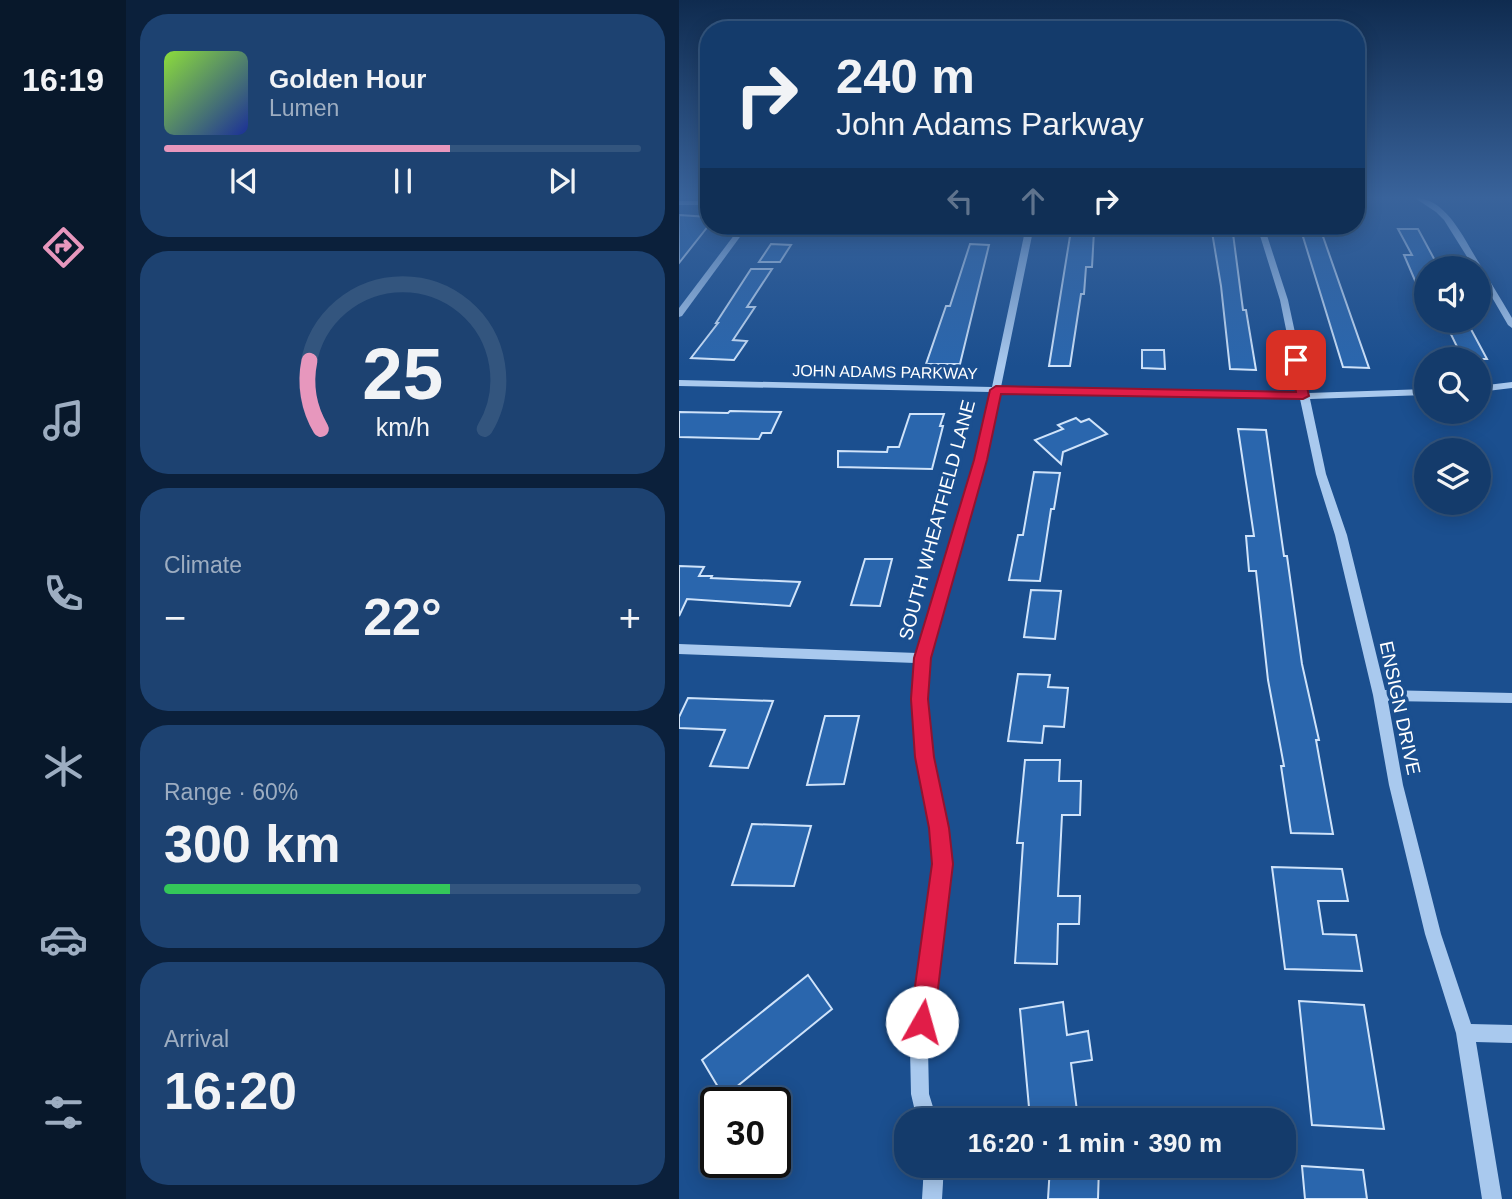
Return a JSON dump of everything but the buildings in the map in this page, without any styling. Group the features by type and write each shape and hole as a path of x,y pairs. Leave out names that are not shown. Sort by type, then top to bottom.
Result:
{"street":[{"path":"679,314 723,254"},
{"name":"SOUTH WHEATFIELD LANE","path":"924,1108 920,1094 919,1049 943,864 939,828 924,757 920,699 922,658 981,460 1024,254"},
{"name":"ENSIGN DRIVE","path":"1270,254 1284,300 1321,474 1341,535 1380,695 1396,785 1429,920 1465,1033 1492,1199"},
{"path":"1491,290 1512,325"},
{"name":"JOHN ADAMS PARKWAY","path":"679,383 1303,396 1414,393"},
{"path":"1491,388 1512,385"},
{"path":"679,649 922,658"},
{"path":"1380,695 1512,698"},
{"path":"1465,1033 1512,1034"},
{"path":"932,1199 933,1178"}],"route":[{"path":"922,1022 943,864 939,828 924,757 920,699 922,658 981,460 996,390 1303,396 1296,360"}]}
